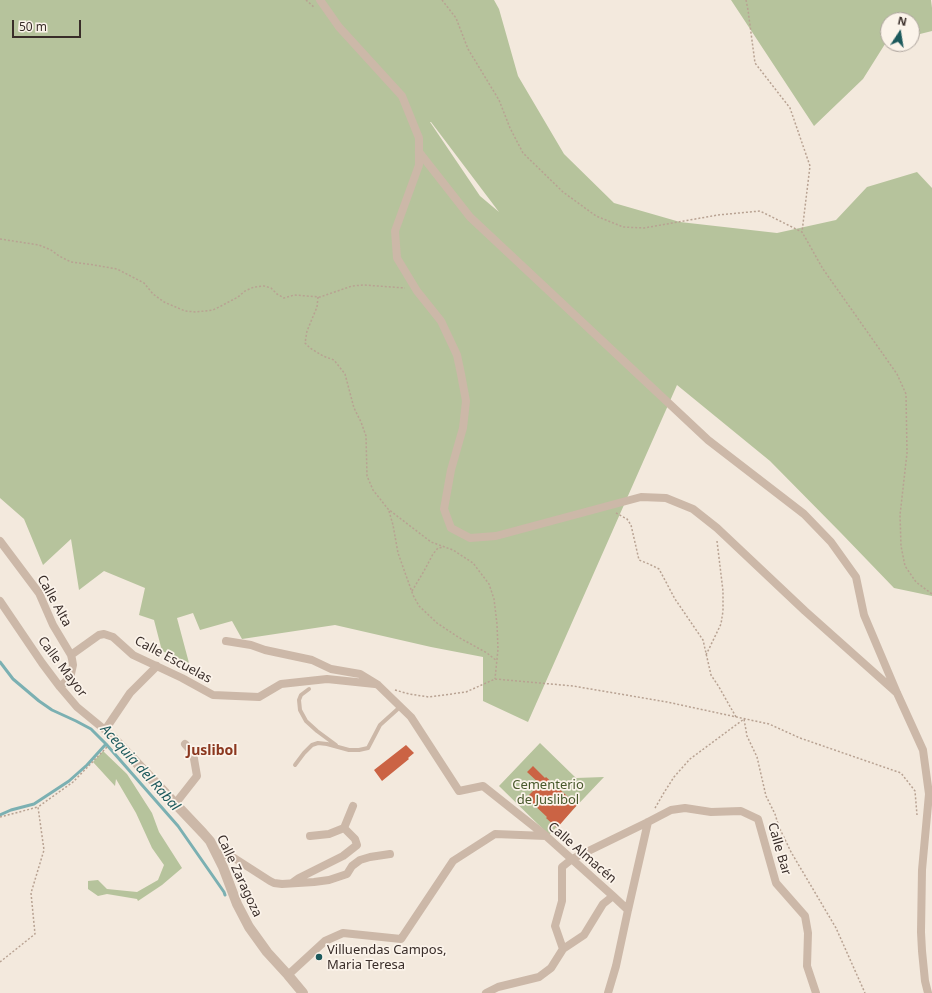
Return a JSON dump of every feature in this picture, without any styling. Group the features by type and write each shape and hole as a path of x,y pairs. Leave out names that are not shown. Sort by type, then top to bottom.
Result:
{"street":[{"path":"320,0 339,27 402,96 419,138 418,165 395,231 397,258 417,292 440,322 457,355 466,401 463,428 451,470 444,509 451,528 470,538 496,536 641,497 666,498 693,509 717,528 805,611 897,693"},
{"path":"419,152 470,217 708,440 804,514 831,542 856,577 864,615 923,750 929,794 922,870 921,932 925,981 928,993"},
{"name":"Calle Alta","path":"0,542 39,593 53,625 71,655"},
{"name":"Calle Mayor","path":"0,601 60,687 77,707 114,739"},
{"name":"Calle Escuelas","path":"71,655 99,635 104,634 113,638 133,655 213,695 259,697 281,684 327,678 378,685"},
{"name":"Calle Almacén","path":"226,641 251,645 265,650 312,660 332,669 360,674 378,685 411,717 459,791 483,786 546,836 628,910"},
{"path":"60,687 67,680 70,674 73,665 71,655"},
{"path":"104,730 130,693 157,666"},
{"name":"Calle Zaragoza","path":"114,739 210,841 223,867 237,904 249,927 263,947 303,993"},
{"path":"175,804 197,776 193,753 185,744"},
{"path":"310,836 329,834 344,828 353,806"},
{"name":"Calle Bar","path":"648,822 671,810 685,808 711,812 741,811 758,820 776,883 805,916 808,933 807,966 816,993"},
{"path":"563,949 555,926 562,901 562,866 572,859 648,822"},
{"path":"608,993 616,966 648,822"},
{"path":"292,884 299,878 343,856 357,845 355,840 344,828"},
{"path":"288,975 325,941 344,934 401,939 453,861 495,834 546,836"},
{"path":"216,853 231,856 278,884 329,880 347,874 360,860 390,854"},
{"path":"486,993 498,987 539,977 551,968 563,949 584,936 603,904 613,896"}],"lane":[{"path":"309,690 301,696 299,700 300,710 306,721 317,732 338,747"},
{"path":"295,765 304,752 312,745 318,743 349,750 368,748 380,725 400,706"}],"path":[{"path":"442,0 456,18 468,49 499,100 510,128 523,153 563,192 596,216 623,227 644,228 718,215 760,212 802,232 823,269 897,374 906,394 907,453 900,515 901,546 905,566 916,582 932,594"},
{"path":"746,0 755,63 790,108 810,166 802,232"},
{"path":"0,239 39,245 51,250 71,262 94,264 117,269 144,283 164,302 184,311 196,312 213,310 238,297 254,286 271,288 284,298 294,295 318,297 352,286 364,285 393,288 414,287"},
{"path":"318,297 317,307 307,331 304,343 323,356 334,360 344,374 349,386 354,408 366,436 367,476 372,490 388,509 431,542 459,553 473,563 489,584 494,599 497,624 498,649 495,679"},
{"path":"606,507 627,519 631,525 639,560 659,569 675,599 703,640 711,676 736,717"},
{"path":"388,509 391,516 398,553 419,606 437,623 458,637 487,653 497,661"},
{"path":"706,655 721,624 723,611 722,585 716,536 717,528"},
{"path":"412,591 433,554 438,548 444,547"},
{"path":"378,685 410,694 429,697 466,692 495,679 573,686 667,702 769,724 800,738 901,773 916,791 917,815"},
{"path":"648,822 664,791 690,759 744,718"},
{"path":"744,718 747,736 757,757 766,796 775,814 778,827 836,928 865,993"},
{"path":"0,817 38,807 73,782 105,749"},
{"path":"0,962 35,934 31,893 44,850 38,807"}],"green space":[{"path":"0,0 494,0 499,9 518,76 564,154 614,203 680,222 777,233 836,220 867,187 917,172 932,188 932,596 894,588 770,461 677,385 528,722 483,701 483,657 431,647 335,625 242,639 232,621 200,630 193,613 177,618 189,663 162,651 154,620 139,615 145,588 104,571 79,590 71,539 43,565 24,519 0,498","holes":["431,122 499,212 480,196"]},
{"path":"731,0 931,0 932,31 920,34 920,12 880,12 880,52 863,79 814,126"},
{"name":"Cementerio de Juslibol","path":"540,743 576,778 604,777 549,835 499,786"},
{"path":"103,751 127,774 152,813 159,832 182,868 162,885 138,901 137,899 107,894 98,896 88,889 88,881 98,880 107,889 137,892 158,880 164,865 152,848 136,813 116,779 115,786 93,762"}],"building":[{"path":"406,745 414,753 408,758 409,759 382,781 374,770"},
{"path":"533,766 577,805 557,828 526,798 540,784 527,772"}],"waterway":[{"name":"Acequia del Rabal","path":"0,662 13,679 39,701 52,710 91,729 106,744 178,826 225,895"},
{"path":"0,815 11,810 34,804 69,781 87,765 106,744"}],"place":[{"name":"Villuendas Campos, Maria Teresa","path":"319,957"}],"district":[{"name":"Juslibol","path":"212,751"}]}
